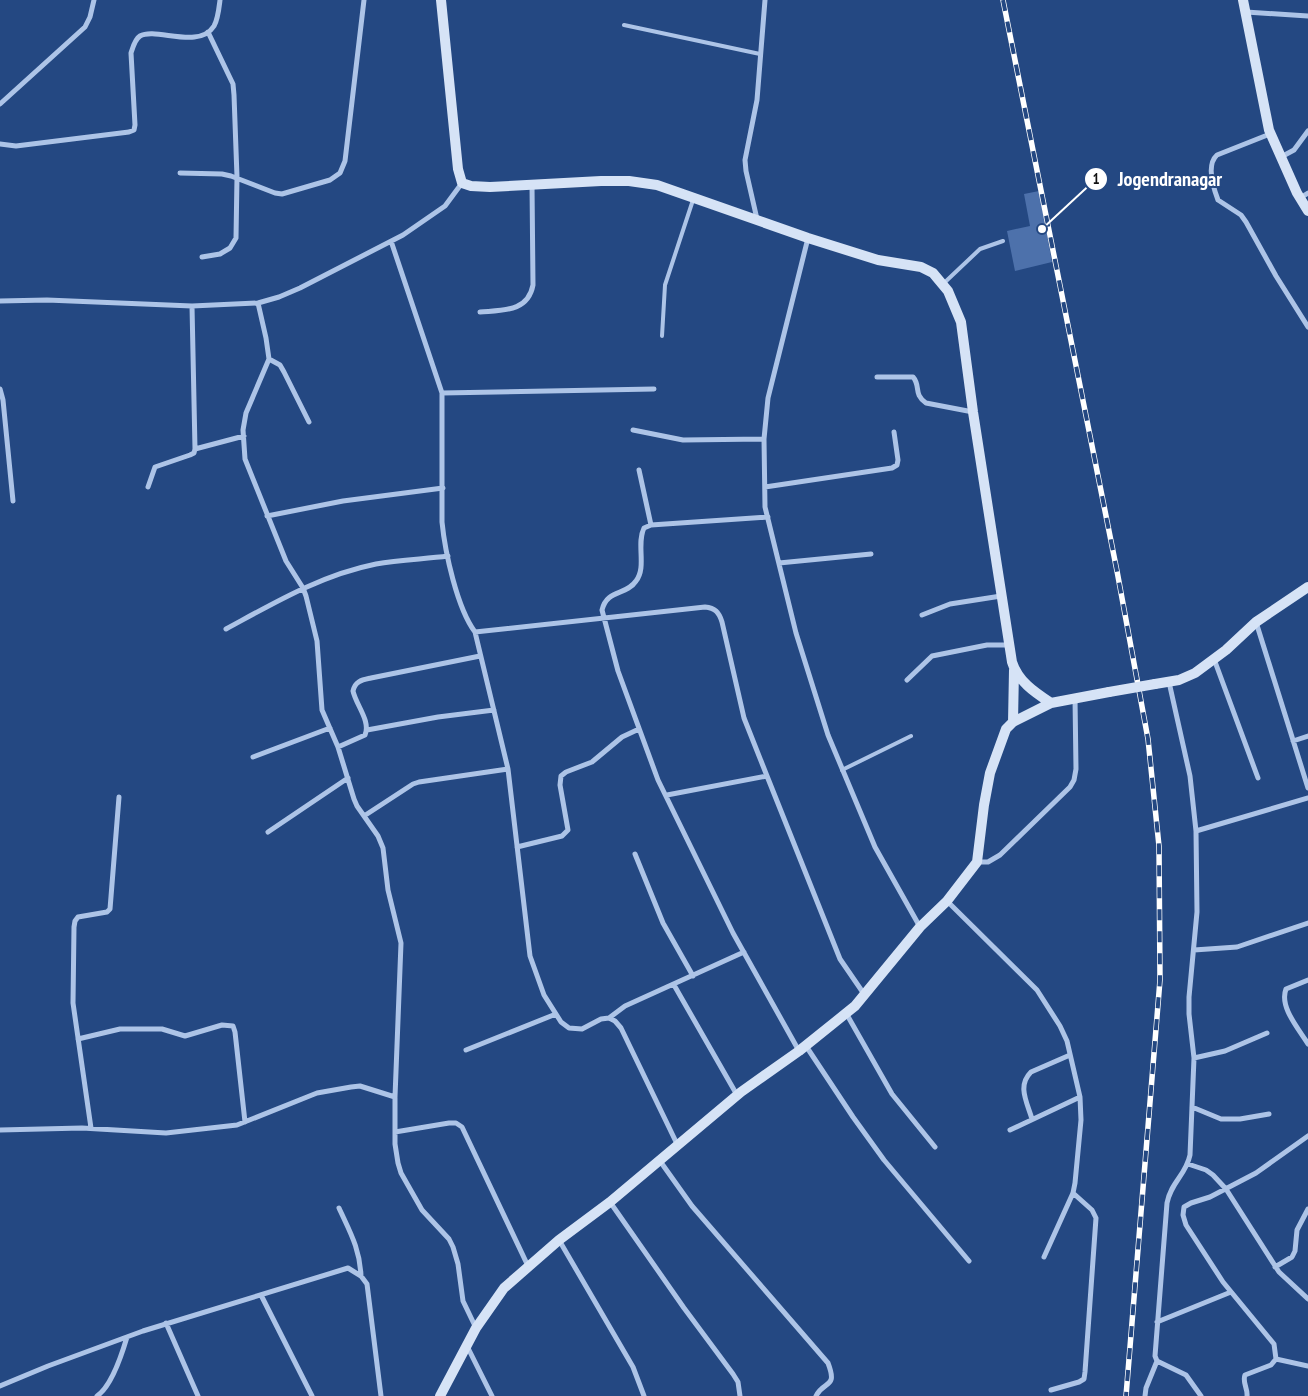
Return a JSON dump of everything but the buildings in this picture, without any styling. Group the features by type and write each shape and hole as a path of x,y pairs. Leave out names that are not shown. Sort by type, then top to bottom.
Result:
{"street":[{"path":"0,104 85,27 90,18 94,0"},
{"path":"0,144 16,146 134,130 131,53 134,44 139,37 146,35 199,37 214,26 220,0"},
{"path":"180,174 222,174 237,177 275,193 282,194 330,180 340,173 344,161 364,0"},
{"path":"441,0 458,169 462,183"},
{"path":"757,220 745,160 757,100 764,0"},
{"path":"1243,0 1266,119 1281,157 1304,196 1308,211"},
{"path":"1244,12 1308,16"},
{"path":"202,257 220,254 234,245 236,238 237,177 233,84 208,32"},
{"path":"1281,157 1294,150 1308,131"},
{"path":"1271,134 1217,155 1212,159 1212,176 1218,200 1241,215 1308,327"},
{"path":"462,183 471,186 629,181 656,185 808,238 878,260 921,267 932,273 948,291 961,322 1001,596 1014,670 1013,722"},
{"path":"0,301 47,300 192,306 258,303 300,288 403,235 445,206 462,183"},
{"path":"480,312 508,310 526,301 531,294 533,285 532,185"},
{"path":"808,238 768,398 764,439 765,507 796,633 828,735 875,847 920,927"},
{"path":"391,241 442,393 442,522 454,583 469,624 475,632 508,769 530,956 544,995 561,1022 569,1028 582,1030 601,1019 609,1018 626,1006 744,952"},
{"path":"258,303 269,359 246,414 244,436 245,459 286,561 303,588 317,641 322,710 338,747 354,799 378,836 383,848 388,890 401,943 395,1144 401,1173 422,1210 449,1239 453,1247 458,1264 463,1301 476,1328"},
{"path":"148,487 155,467 194,453 192,306"},
{"path":"269,359 280,365 308,422"},
{"path":"877,377 913,377 916,380 917,393 920,399 926,403 973,412"},
{"path":"0,389 3,400 13,501"},
{"path":"442,393 654,390"},
{"path":"633,430 683,440 764,439"},
{"path":"765,487 892,468 897,465 898,460 894,432"},
{"path":"195,448 244,436"},
{"path":"639,470 650,525"},
{"path":"268,516 343,501 443,488"},
{"path":"768,517 650,525 644,528 642,533 640,570 637,580 632,586 608,598 604,602 602,610 618,671 658,780 744,952 802,1048 884,1160 969,1261"},
{"path":"779,563 871,554"},
{"path":"226,629 303,588 331,577 376,564 448,556"},
{"path":"440,1396 476,1328 504,1288 559,1240 610,1202 738,1096 846,1014 865,994 920,927 947,901 976,862 990,773 1003,736 1013,722 1051,702 1179,680 1195,673 1256,622 1308,587"},
{"path":"922,614 950,604 1001,596"},
{"path":"475,632 705,607 715,610 722,622 744,718 838,954 865,994"},
{"path":"1256,622 1308,788"},
{"path":"907,680 932,656 987,645 1009,646"},
{"path":"338,747 365,735 367,730 353,691 354,686 358,682 480,656"},
{"path":"1214,658 1258,778"},
{"path":"1014,670 1032,690 1051,702"},
{"path":"1145,1396 1148,1382 1157,1361 1155,1356 1167,1203 1173,1185 1188,1164 1194,1058 1189,997 1197,912 1196,831 1190,776 1169,682"},
{"path":"976,862 988,862 1000,855 1070,787 1074,780 1076,769 1074,698"},
{"path":"367,730 438,717 494,710"},
{"path":"253,757 259,753 330,728"},
{"path":"517,847 562,836 568,830 560,785 561,776 566,772 592,762 622,738 639,729"},
{"path":"1293,741 1308,736"},
{"path":"364,816 419,782 508,769"},
{"path":"667,795 767,776"},
{"path":"268,832 348,778"},
{"path":"91,1128 73,1003 75,922 78,917 107,912 110,909 119,797"},
{"path":"1196,831 1308,798"},
{"path":"634,854 664,923 693,976"},
{"path":"947,901 1043,997 1060,1026 1070,1054 1080,1097 1081,1120 1076,1183 1073,1194 1044,1257"},
{"path":"1194,950 1237,947 1308,923"},
{"path":"1308,980 1286,989 1284,995 1284,1002 1288,1011 1308,1044"},
{"path":"674,985 738,1096"},
{"path":"466,1050 556,1014"},
{"path":"846,1014 892,1094 935,1147"},
{"path":"609,1018 615,1021 621,1028 678,1146"},
{"path":"78,1039 120,1029 162,1029 185,1036 222,1025 233,1026 236,1032 245,1122"},
{"path":"1194,1058 1225,1051 1267,1032"},
{"path":"1032,1119 1023,1089 1023,1083 1027,1076 1031,1072 1070,1054"},
{"path":"0,1130 91,1128 156,1134 245,1122 317,1093 351,1087 360,1086 396,1097"},
{"path":"1010,1130 1080,1097"},
{"path":"1192,1107 1221,1119 1240,1119 1269,1114"},
{"path":"395,1132 449,1122 462,1127 528,1266"},
{"path":"1247,1396 1245,1375 1272,1365 1276,1359 1274,1344 1231,1292 1186,1225 1183,1215 1184,1207 1210,1197 1264,1168 1308,1136"},
{"path":"660,1161 692,1206 828,1363 832,1379 816,1396"},
{"path":"1188,1164 1206,1170 1226,1189 1278,1272 1308,1299"},
{"path":"1051,1390 1079,1382 1084,1379 1085,1372 1096,1218 1092,1210 1073,1194"},
{"path":"610,1202 684,1308 734,1374 738,1382 740,1396"},
{"path":"339,1208 358,1249 361,1259 361,1276"},
{"path":"1276,1267 1292,1257 1295,1251 1299,1224 1308,1209"},
{"path":"559,1240 633,1366 644,1396"},
{"path":"0,1386 166,1323 348,1268 361,1276 367,1284 381,1396"},
{"path":"1158,1322 1231,1292"},
{"path":"261,1295 312,1396"},
{"path":"166,1323 198,1396"},
{"path":"97,1396 104,1391 123,1353 127,1337"},
{"path":"467,1346 492,1396"},
{"path":"1276,1359 1308,1366"},
{"path":"1157,1361 1186,1375 1201,1396"}],"lane":[{"path":"624,25 760,54"},
{"path":"662,336 665,285 694,198"},
{"path":"943,284 980,248 1003,241"},
{"path":"842,770 911,736"}],"railway":[{"path":"1003,0 1117,571 1148,739 1159,846 1160,980 1126,1396"}],"place":[{"name":"Jogendranagar","path":"1042,229"}]}
